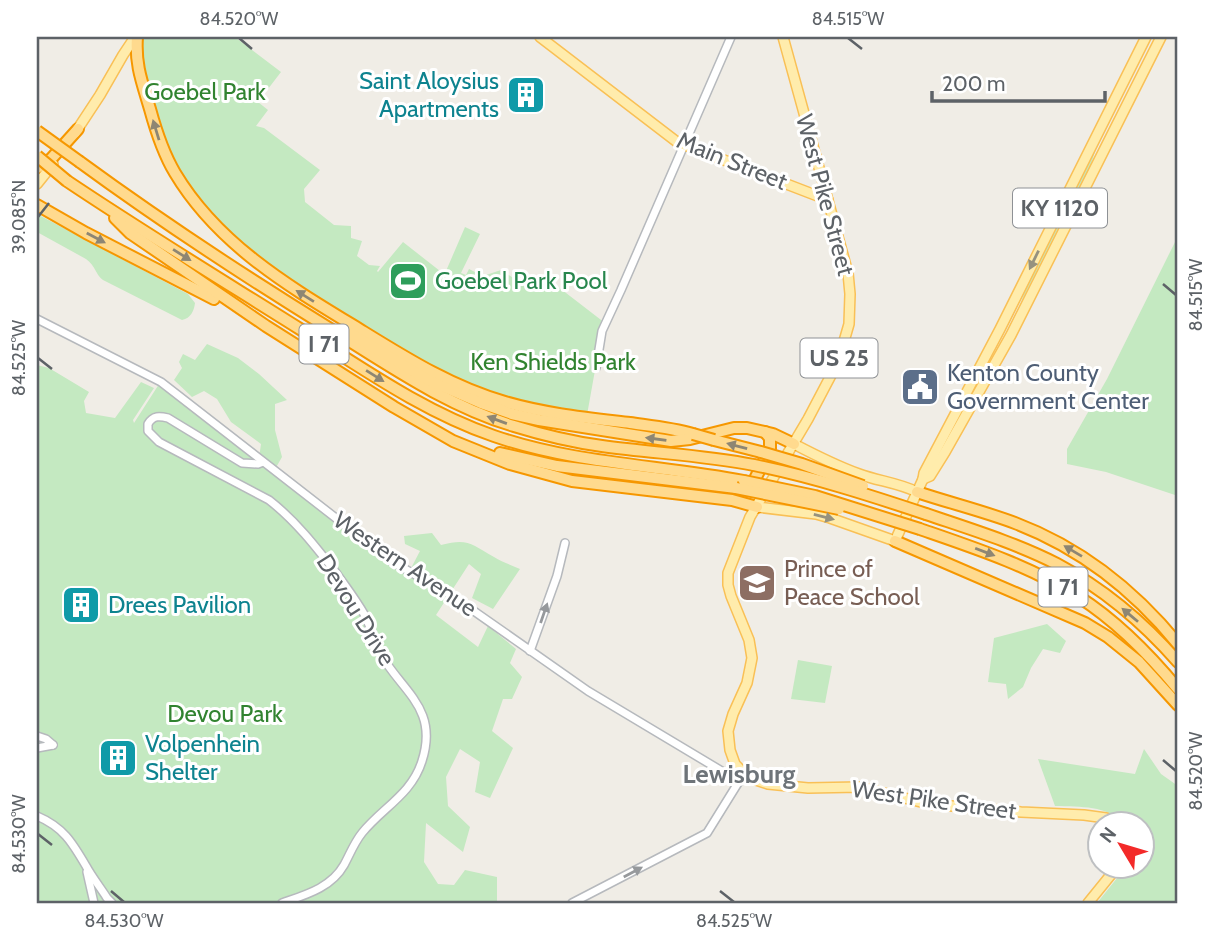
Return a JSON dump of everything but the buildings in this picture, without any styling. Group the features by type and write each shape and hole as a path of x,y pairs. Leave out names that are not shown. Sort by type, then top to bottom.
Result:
{"highway":[{"path":"136,37 138,69 159,139 175,173 199,206 244,253 288,285 443,378 488,397 565,420"},
{"path":"37,168 51,159 78,129"},
{"name":"I 71","path":"37,131 196,244 426,388 456,403 511,425 563,439 754,465 805,476 927,512 1025,549 1059,565 1109,597 1178,662"},
{"name":"I 71","path":"37,156 103,206 393,388 435,411 494,436 600,466 740,485 896,521 1016,564 1053,581 1112,621 1136,642 1178,689"},
{"path":"37,205 265,326"},
{"path":"103,206 130,233 265,326 425,425 597,484 732,500 757,507"},
{"path":"287,302 324,318 428,380 512,414 607,425 658,426 693,434 841,477 927,512"},
{"path":"607,425 671,441 734,428 747,428 794,444"},
{"path":"732,500 747,496 771,449 770,438 765,432"},
{"path":"556,472 600,466"},
{"path":"917,492 1015,523 1072,550 1096,565 1141,603 1178,644"},
{"path":"894,541 1085,622 1129,652 1178,705"}],"main road":[{"path":"37,184 78,129 136,37"},
{"name":"Main Street","path":"540,37 677,142 828,200"},
{"name":"West Pike Street","path":"783,37 848,274 849,324 832,375 757,507 728,573 731,596 752,650 751,672 728,731 732,758 743,774 753,781 768,784 808,788 859,787 929,804 1086,816"},
{"name":"KY 1120","path":"894,541 923,479 923,473 1000,329 1146,37"},
{"name":"KY 1120","path":"923,479 930,475 945,452 1003,350 1161,37"},
{"path":"794,444 860,474 917,492"},
{"path":"757,507 830,518 894,541"},
{"path":"1088,903 1107,880"}],"street":[{"path":"596,368 605,323 731,37"},
{"name":"Western Avenue","path":"37,319 162,382 391,561 451,595 588,691 730,776 743,774"},
{"name":"Devou Drive","path":"263,462 242,463 168,418 152,418 148,424 148,431 159,442 269,500 306,534 357,603 381,653 417,702 423,714 426,736 422,761 412,782 400,797 362,832 336,876 317,890 282,903"},
{"path":"530,651 557,576 565,543"},
{"path":"37,736 53,745 37,748"},
{"path":"572,903 707,833 743,774"},
{"path":"37,816 65,833 112,903"},
{"path":"85,865 94,903"}],"green space":[{"name":"Goebel Park","path":"138,37 235,37 281,72 258,102 268,110 256,126 264,128 320,170 304,189 305,202 334,225 351,226 351,238 362,241 357,256 369,265 380,266 378,272 403,242 440,271 446,271 465,227 480,234 461,273 466,275 469,269 483,276 501,270 527,287 535,279 541,283 544,276 605,323 587,415 490,394 421,362 289,281 243,248 193,193 172,162 149,101"},
{"path":"1097,145 1090,168 1021,302 1029,279"},
{"path":"37,214 188,294 195,303 192,314 182,320 103,280 86,259 37,232"},
{"path":"1178,236 1178,496 1106,472 1067,464 1067,449 1107,379"},
{"name":"Devou Park","path":"207,344 238,358 287,400 275,404 275,430 282,457 274,471 409,572 420,551 405,544 404,536 432,533 441,545 464,542 520,569 493,609 472,598 481,574 469,564 436,615 478,647 488,626 516,649 510,663 522,677 512,699 503,699 492,731 513,748 490,798 475,792 480,762 460,749 446,777 448,806 470,827 463,852 426,823 424,862 438,884 454,885 465,870 497,877 497,903 37,903 37,365 49,368 89,392 84,401 86,413 115,418 141,382 154,388 133,420 134,423 161,381 259,458 261,444 231,422 217,399 204,391 192,397 174,380 182,368 179,362 183,354 195,360"},
{"path":"1047,624 1066,641 1060,653 1043,649 1023,687 1008,699 1006,684 988,682 994,638"},
{"path":"798,660 832,666 825,703 791,699"},
{"path":"1144,749 1161,774 1178,786 1176,903 1097,903 1116,880 1156,880 1156,810 1101,810 1055,806 1038,759 1135,774"}],"place":[{"name":"Saint Aloysius Apartments","path":"526,95"},
{"name":"Goebel Park Pool","path":"408,281"},
{"name":"Kenton County Government Center","path":"920,387"},
{"name":"Prince of Peace School","path":"757,583"},
{"name":"Drees Pavilion","path":"81,605"},
{"name":"Volpenhein Shelter","path":"118,758"}],"district":[{"name":"Lewisburg","path":"739,774"}],"park label":[{"name":"Ken Shields Park","path":"553,362"}]}
